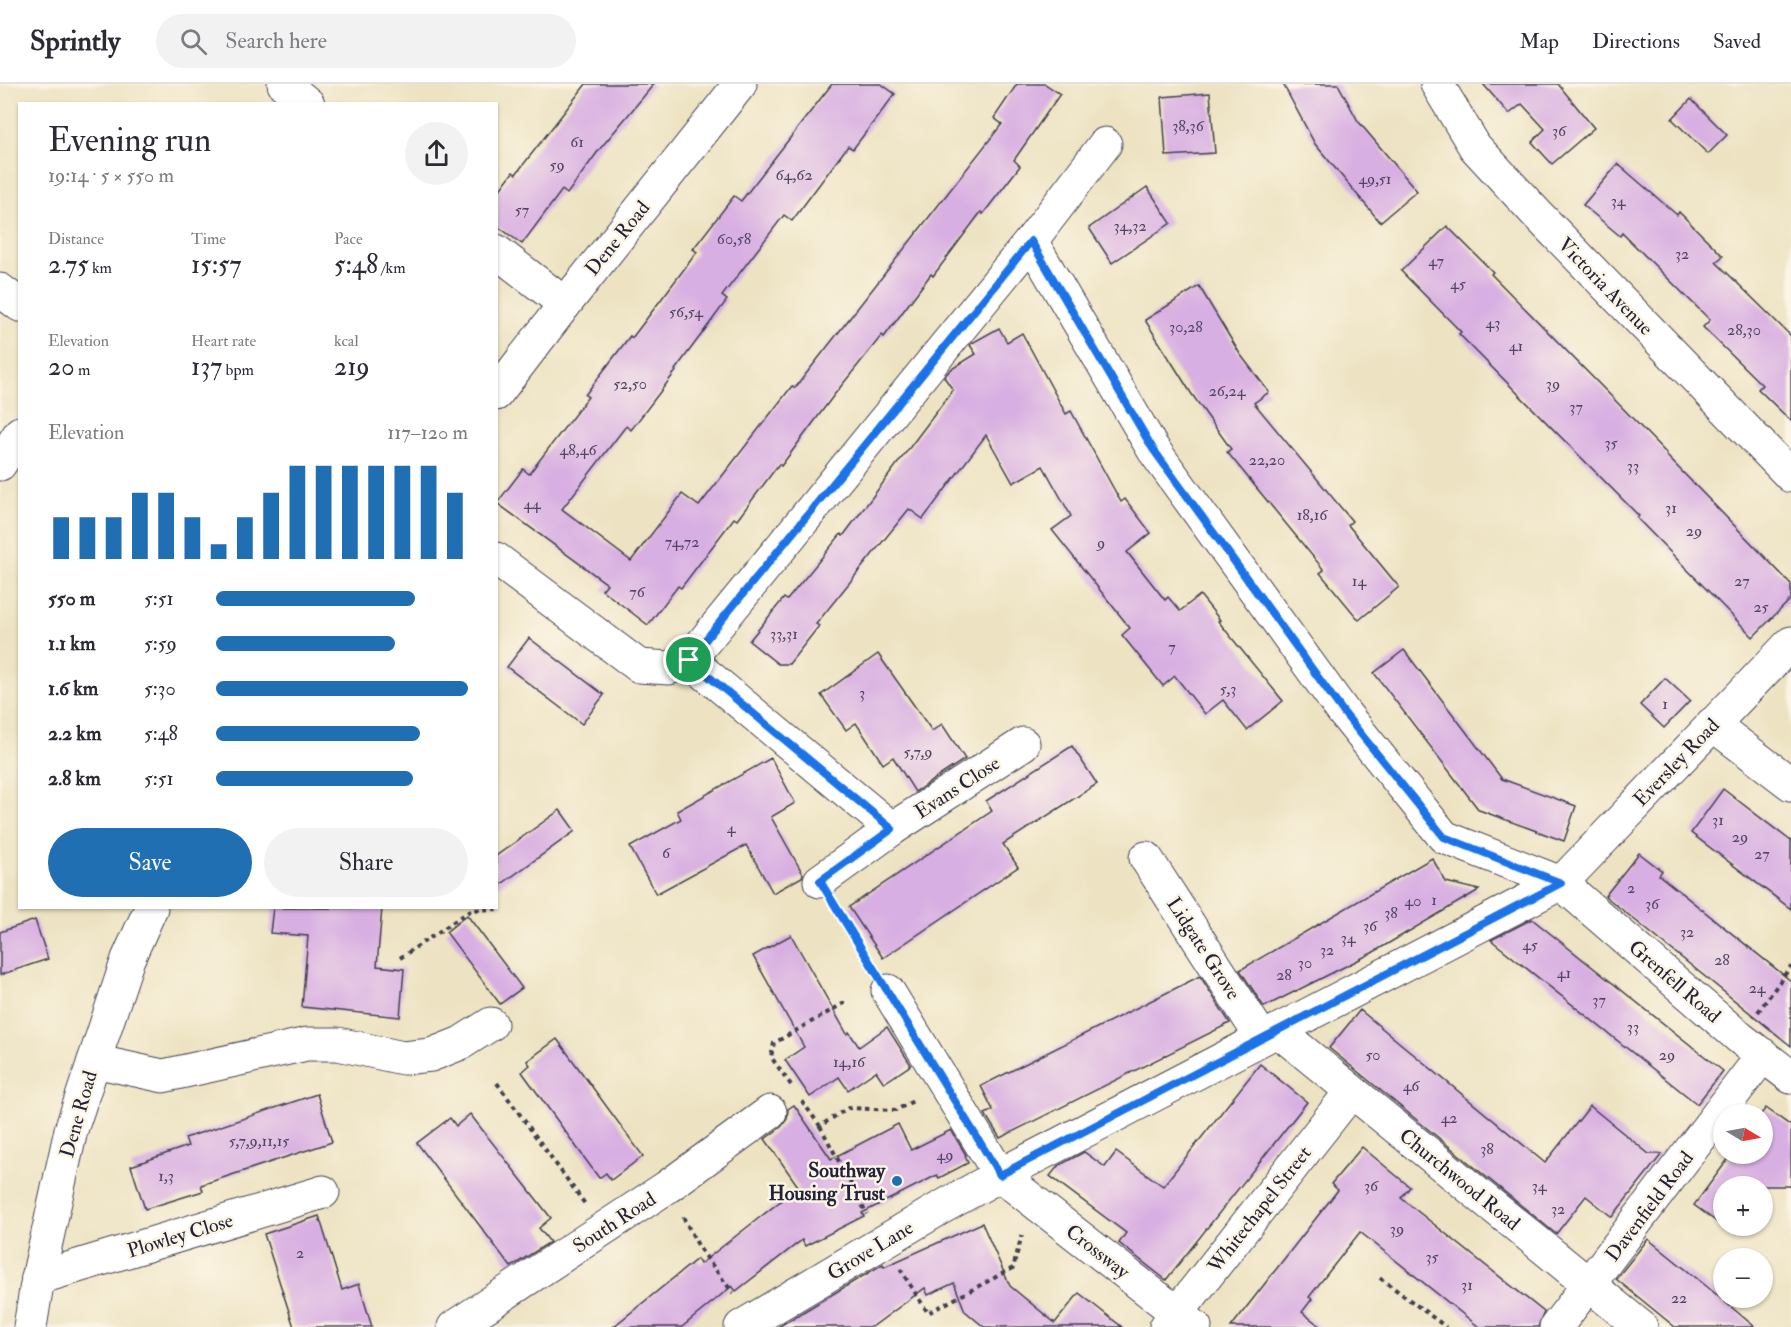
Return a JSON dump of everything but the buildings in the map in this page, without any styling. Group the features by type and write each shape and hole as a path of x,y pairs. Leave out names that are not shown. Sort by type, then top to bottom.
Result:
{"street":[{"name":"Dene Road","path":"498,391 740,84"},
{"name":"Victoria Avenue","path":"1437,84 1474,147 1791,476"},
{"path":"498,560 639,666 669,668 689,660 1031,241 1105,144"},
{"name":"Grenfell Road","path":"1031,241 1153,449 1344,713 1444,837 1561,883 1751,1046 1791,1077"},
{"path":"498,252 565,304"},
{"path":"0,290 18,304"},
{"path":"0,464 18,436"},
{"name":"Eversley Road","path":"1561,883 1791,643"},
{"name":"Evans Close","path":"689,660 892,829"},
{"path":"1712,724 1791,784"},
{"name":"Evans Close","path":"820,881 892,829 1023,744"},
{"name":"Lidgate Grove","path":"1146,858 1270,1034"},
{"path":"888,991 1000,1175 1561,883"},
{"name":"Dene Road","path":"30,1327 38,1278 71,1130 128,959 151,909"},
{"path":"94,1061 163,1076 307,1044 338,1044 403,1058 431,1055 461,1043 491,1024"},
{"name":"Churchwood Road","path":"1270,1034 1351,1092 1641,1327"},
{"name":"Davenfield Road","path":"1556,1327 1589,1285 1751,1046"},
{"name":"Whitechapel Street","path":"1180,1322 1351,1092"},
{"name":"South Road","path":"454,1327 667,1187 770,1112"},
{"name":"Crossway","path":"1000,1175 1180,1322"},
{"name":"Grove Lane","path":"747,1323 1000,1175"},
{"name":"Plowley Close","path":"38,1278 323,1192"}],"path":[{"path":"820,881 888,991"},
{"path":"400,958 471,909 497,909"},
{"path":"1751,1046 1791,966"},
{"path":"848,1001 774,1043 771,1057 820,1126 882,1242 928,1313 1013,1268 1032,1200"},
{"path":"498,1083 603,1229"},
{"path":"820,1126 848,1108 896,1110 920,1098"},
{"path":"667,1187 700,1249 747,1323"},
{"path":"1380,1278 1446,1327"}],"place":[{"name":"Southway Housing Trust","path":"897,1181"}],"route":[{"path":"1031,241 1153,449 1344,713 1444,837 1561,883 1000,1175 820,881 892,829 689,660 1031,241"}]}
